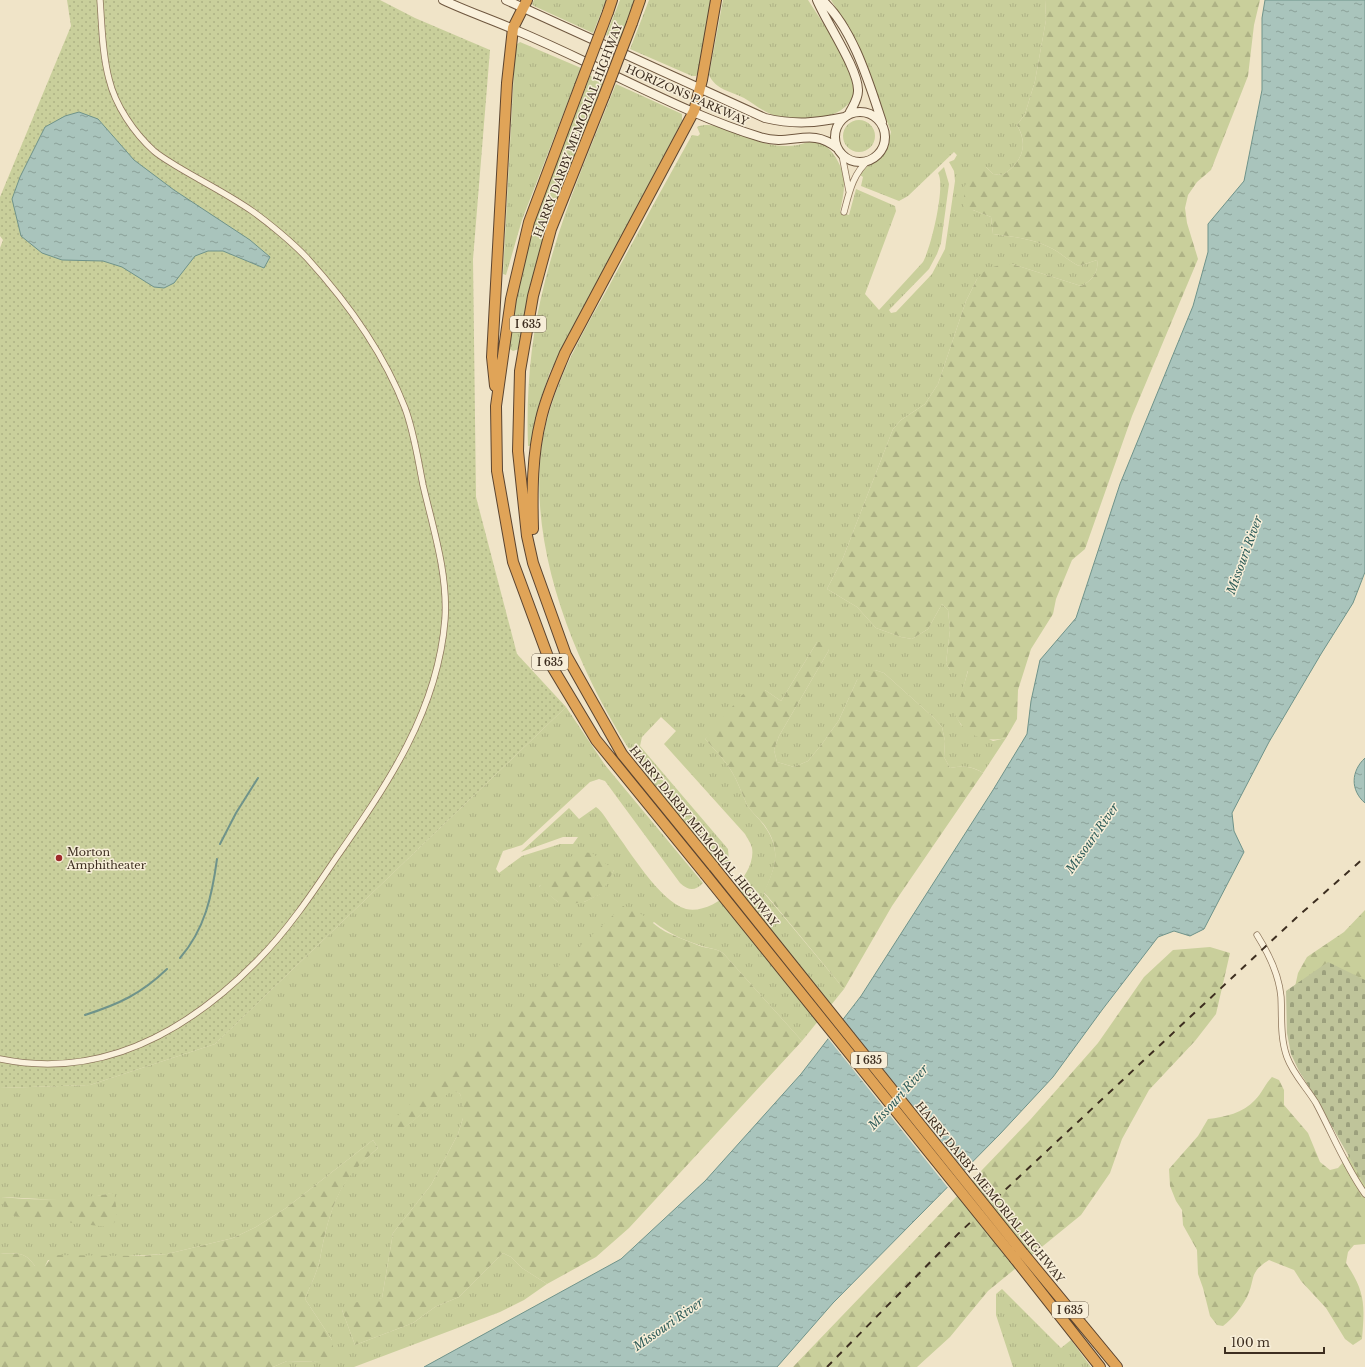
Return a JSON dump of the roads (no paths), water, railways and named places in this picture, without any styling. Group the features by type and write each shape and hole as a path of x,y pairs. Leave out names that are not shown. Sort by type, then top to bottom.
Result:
{"highway":[{"name":"HARRY DARBY MEMORIAL HIGHWAY","path":"612,0 529,222 511,300 496,406 497,471 513,562 551,665 596,740 1019,1256 1117,1367"},
{"name":"HARRY DARBY MEMORIAL HIGHWAY","path":"640,0 604,96 551,229 532,296 520,371 518,451 527,536 533,563 566,655 622,754 714,867 1019,1256 1100,1367"},
{"path":"533,563 532,498 534,456 540,420 552,384 569,346 694,112 700,89 716,0"},
{"path":"496,406 492,357 507,83 513,28 524,4"}],"street":[{"path":"0,1059 63,1064 89,1061 118,1054 158,1036 194,1016 234,984 264,954 308,899 370,809 394,771 415,732 427,704 440,653 445,618 445,585 440,557 408,418 387,368 366,330 305,256 254,212 155,152 132,126 117,102 109,80 100,0"},
{"name":"HORIZONS PARKWAY","path":"443,0 513,28 694,112 745,133 769,140 787,141 812,136 832,143 837,148"},
{"name":"HORIZONS PARKWAY","path":"506,0 524,4 700,89 765,118 801,124 847,116"},
{"path":"817,0 857,81 857,99 847,116 839,123 835,140 837,148 842,155 849,191"},
{"path":"822,0 831,8 859,59 865,72 885,134 882,150 860,169 849,191 844,212"},
{"path":"847,116 857,112 872,115 883,126"},
{"path":"842,155 855,162 870,160"},
{"path":"1257,935 1275,969 1281,994 1284,1040 1287,1056 1292,1068 1315,1102 1345,1161 1365,1194"}],"water":[{"name":"Missouri River","path":"1265,0 1365,0 1365,572 1353,603 1269,742 1232,813 1234,831 1244,852 1204,929 1190,936 1174,931 1158,937 1053,1077 1000,1134 833,1303 777,1367 424,1367 621,1259 705,1181 801,1074 861,996 993,790 1027,734 1031,701 1040,660 1076,618 1120,484 1193,306 1208,252 1208,224 1244,181 1262,90 1262,18"},
{"path":"79,112 98,119 134,160 174,190 250,240 270,257 264,268 223,251 208,251 195,256 174,283 164,288 154,287 122,267 103,261 62,260 42,253 21,236 12,199 20,177 45,127 65,116"},
{"path":"1365,758 1365,803 1357,792 1354,780 1360,763"}],"waterway":[{"path":"220,844 236,813 258,778"},
{"path":"180,958 196,936 206,912 213,886 217,859"},
{"path":"85,1015 108,1007 139,992 167,969"}],"railway":[{"path":"827,1367 958,1234 1296,918 1365,857"}],"place":[{"name":"Morton Amphitheater","path":"59,858"}]}
